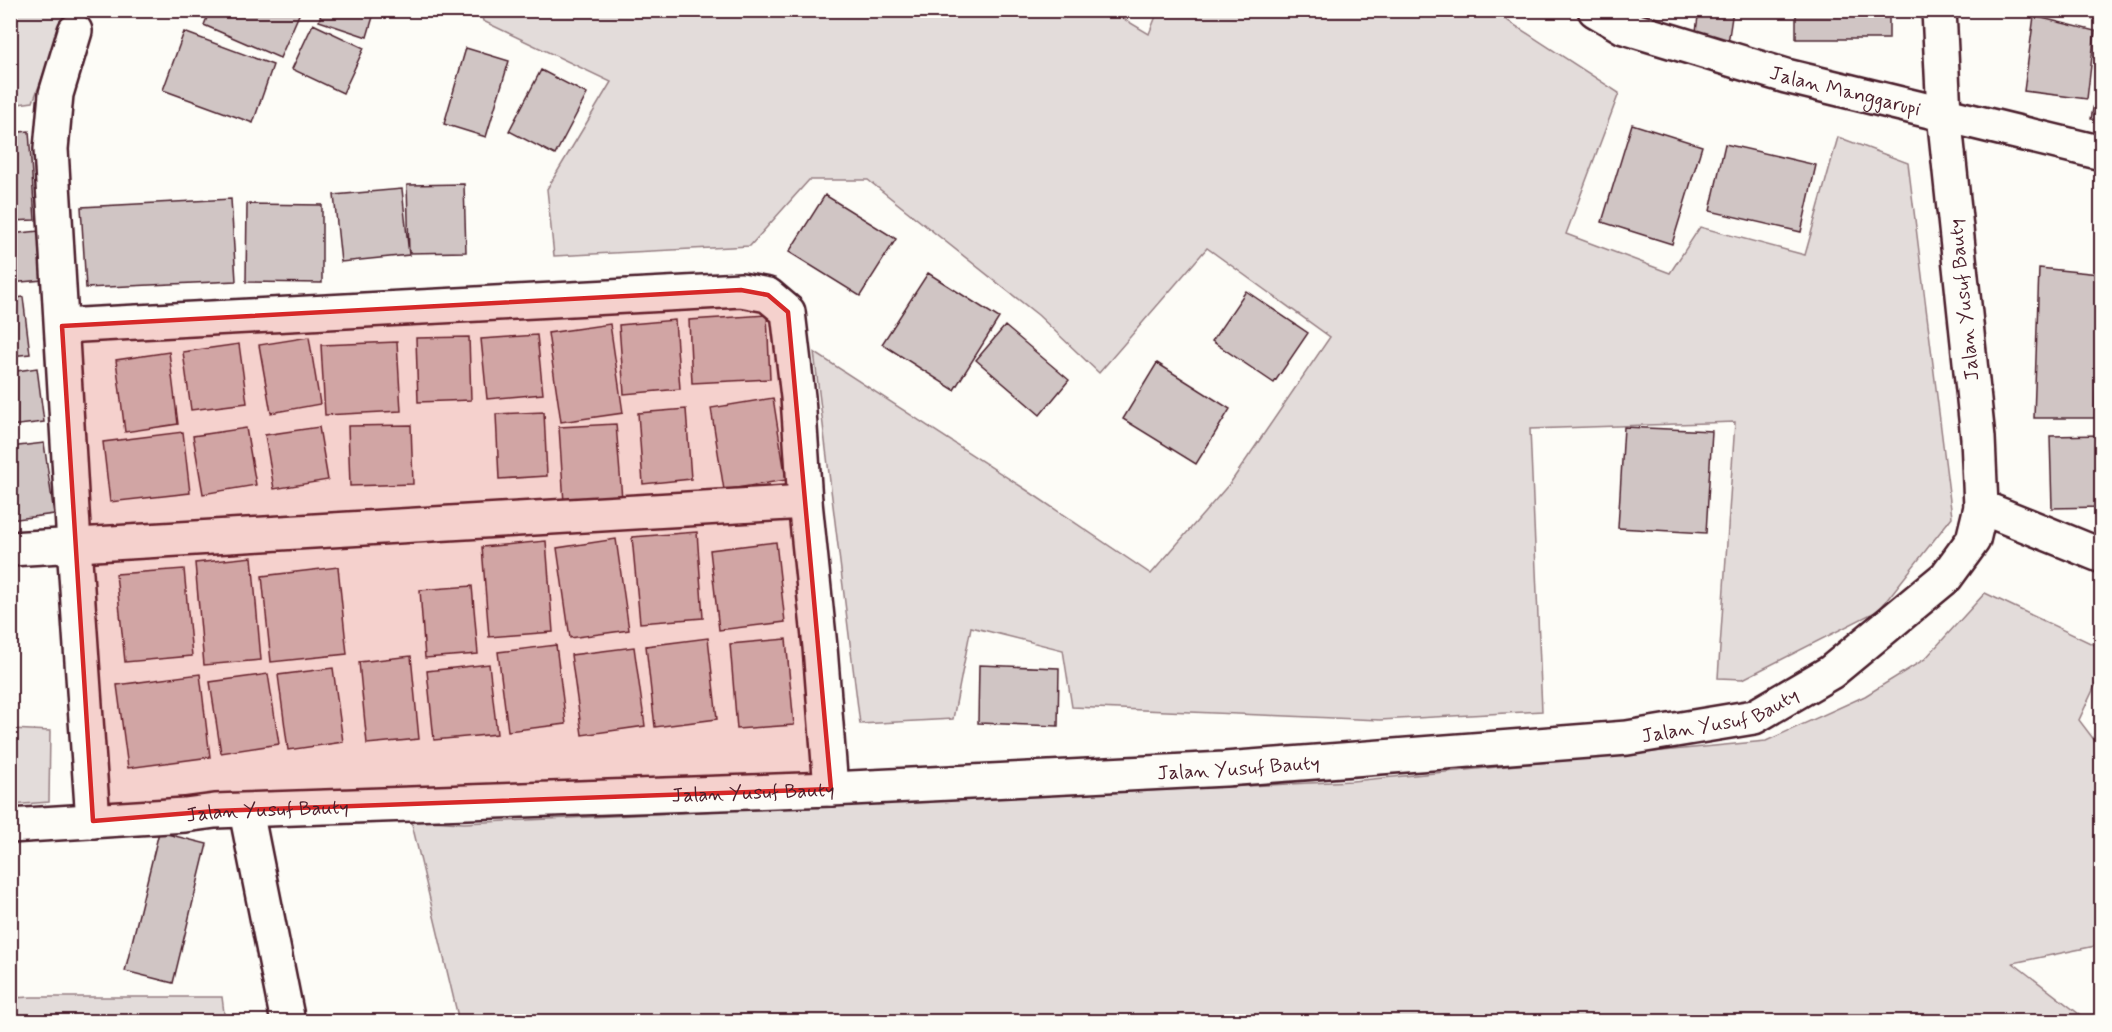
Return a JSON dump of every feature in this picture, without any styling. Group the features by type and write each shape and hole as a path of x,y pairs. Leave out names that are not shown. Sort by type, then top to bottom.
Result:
{"street":[{"name":"Jalan Manggarupi","path":"1595,10 1624,27 1786,76 2102,153"},
{"name":"Jalan Yusuf Bauty","path":"10,826 215,811 831,789 1225,769 1627,738 1754,717 1831,672 1946,577 1973,540 1982,507 1978,438 1944,114 1939,10"},
{"path":"75,31 56,94 51,149 93,821"},
{"path":"62,326 741,290 768,295 788,312 798,397 805,502 820,647 831,789"},
{"path":"10,549 805,502"},
{"path":"1982,507 2102,556"},
{"path":"246,811 288,1022"}],"highlighted area":[{"path":"741,290 768,295 788,312 831,789 215,811 93,821 62,326"}],"shaded area":[{"path":"1109,10 1149,34 1158,11 1493,11 1619,93 1566,234 1670,273 1700,227 1805,255 1838,137 1908,163 1952,517 1879,610 1743,679 1718,678 1735,422 1530,429 1542,711 1380,720 1072,707 1063,650 971,627 953,719 860,724 814,352 1151,574 1231,482 1330,337 1207,248 1099,373 1038,315 868,180 809,180 750,246 554,256 547,189 611,82 483,21 480,11"},
{"path":"11,11 67,11 33,102 11,105"},
{"path":"1985,593 2101,648 2101,673 2079,720 2101,749 2101,943 2013,963 2088,1021 459,1021 411,820 464,823 1352,781 1766,741 1865,696 1925,659"},
{"path":"11,729 50,731 49,802 11,805"},
{"path":"222,997 225,1021 11,1021 11,998"}],"building":[{"path":"210,10 301,10 280,58 204,25"},
{"path":"322,10 375,10 367,37 319,21"},
{"path":"1699,10 1733,10 1727,50 1694,45"},
{"path":"1796,10 1889,10 1889,39 1796,39"},
{"path":"2060,10 2102,10 2101,20"},
{"path":"2034,16 2095,31 2087,99 2024,91"},
{"path":"313,24 364,48 343,93 292,69"},
{"path":"184,32 273,65 253,123 163,90"},
{"path":"466,48 509,61 486,137 444,124"},
{"path":"2102,63 2102,121 2091,119"},
{"path":"541,70 587,94 555,155 509,131"},
{"path":"1632,124 1702,146 1672,244 1602,222"},
{"path":"29,131 35,220 10,221 10,133"},
{"path":"1725,144 1816,165 1801,232 1710,211"},
{"path":"464,184 466,252 409,253 407,185"},
{"path":"402,189 409,255 341,262 334,195"},
{"path":"825,195 896,239 860,296 789,252"},
{"path":"231,199 236,281 86,288 81,207"},
{"path":"247,204 322,205 322,283 246,282"},
{"path":"39,231 43,280 10,283 10,234"},
{"path":"2039,268 2099,274 2095,418 2034,418"},
{"path":"928,273 999,318 954,390 882,344"},
{"path":"1246,291 1308,333 1274,383 1212,341"},
{"path":"23,297 30,354 10,356 10,299"},
{"path":"767,315 770,379 692,383 689,320"},
{"path":"675,320 680,389 624,394 619,325"},
{"path":"610,324 623,413 561,422 548,333"},
{"path":"1005,326 1069,380 1040,415 976,360"},
{"path":"537,335 543,394 487,399 481,339"},
{"path":"309,337 320,404 271,413 259,345"},
{"path":"469,337 471,400 418,402 416,338"},
{"path":"397,342 401,411 325,415 321,345"},
{"path":"239,344 247,403 191,410 183,352"},
{"path":"169,352 178,424 125,432 116,360"},
{"path":"1157,363 1230,409 1196,464 1123,419"},
{"path":"37,368 44,422 10,426 10,372"},
{"path":"773,398 786,480 724,490 711,408"},
{"path":"686,409 691,479 643,484 638,413"},
{"path":"544,412 547,476 499,479 496,414"},
{"path":"616,424 622,499 564,503 559,427"},
{"path":"411,425 413,484 350,486 348,426"},
{"path":"319,427 328,480 274,489 265,435"},
{"path":"1624,427 1712,431 1706,533 1618,528"},
{"path":"246,428 256,485 203,494 193,436"},
{"path":"183,432 190,493 110,502 103,442"},
{"path":"2102,435 2102,507 2052,508 2050,436"},
{"path":"44,443 54,514 10,520 10,447"},
{"path":"697,532 703,618 640,623 632,537"},
{"path":"616,539 629,630 570,638 557,548"},
{"path":"546,541 553,632 489,637 482,547"},
{"path":"776,542 785,622 719,630 710,550"},
{"path":"252,557 261,660 204,665 195,563"},
{"path":"338,567 347,654 271,662 262,576"},
{"path":"184,569 192,656 125,662 116,574"},
{"path":"472,586 478,654 425,658 420,590"},
{"path":"708,638 717,719 655,727 646,646"},
{"path":"786,639 794,725 737,729 730,644"},
{"path":"556,645 566,724 508,731 498,652"},
{"path":"634,647 645,726 582,735 571,655"},
{"path":"411,656 419,739 367,744 359,662"},
{"path":"489,664 497,734 434,740 427,671"},
{"path":"979,665 1059,668 1058,726 978,723"},
{"path":"333,668 343,742 288,750 278,675"},
{"path":"200,674 210,757 128,768 117,685"},
{"path":"268,674 279,744 221,753 210,682"},
{"path":"159,832 207,844 173,983 125,971"}]}
